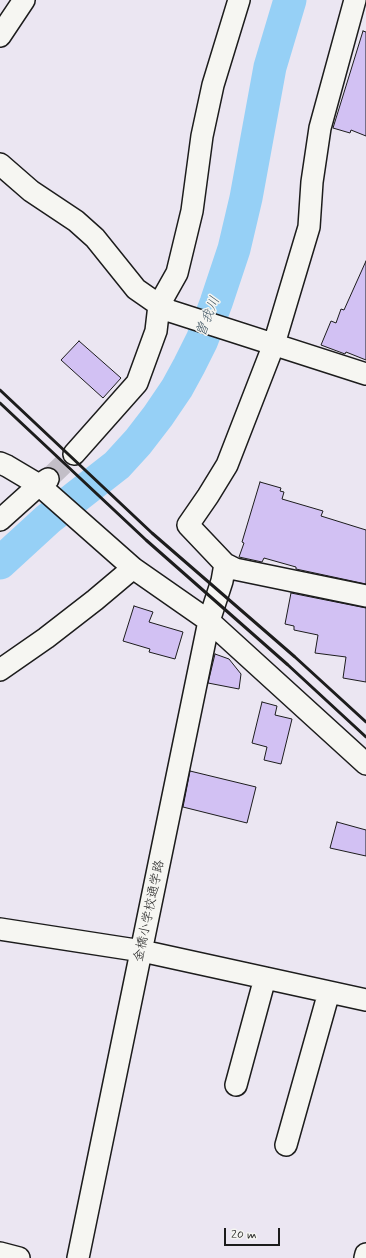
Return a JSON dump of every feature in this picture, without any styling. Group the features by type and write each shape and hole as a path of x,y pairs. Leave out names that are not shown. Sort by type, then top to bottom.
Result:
{"street":[{"path":"0,36 24,0"},
{"path":"74,454 137,383 156,331 177,273 192,211 202,136 213,85 239,0"},
{"path":"355,0 320,128 312,182 309,227 227,465 188,525 225,564 235,569 366,596"},
{"path":"0,164 31,192 76,221 95,238 136,289 164,308 366,374"},
{"path":"0,463 46,486 130,565 209,621 366,764"},
{"path":"0,520 46,486"},
{"name":"金橋小学校通学路","path":"78,1258 209,621 222,581 225,564"},
{"path":"0,670 46,638 95,600 130,565"},
{"path":"0,929 142,950 366,1000"},
{"path":"236,1085 265,978"},
{"path":"286,1145 329,992"},
{"path":"0,1253 19,1258"},
{"path":"365,1258 366,1254"}],"building":[{"path":"363,31 366,32 366,136 351,130 350,133 333,128"},
{"path":"366,261 366,360 346,352 345,354 321,345 331,321 336,323 341,309 344,310"},
{"path":"79,341 121,378 103,398 61,360"},
{"path":"260,482 281,488 280,491 284,492 282,499 323,511 321,516 366,530 366,584 296,569 296,567 264,558 262,562 239,557"},
{"path":"291,593 366,608 366,682 343,678 346,657 315,653 318,635 294,630 294,626 285,624"},
{"path":"134,606 153,612 149,622 183,632 175,659 149,652 150,649 123,641"},
{"path":"215,654 229,659 241,674 239,689 208,683"},
{"path":"262,702 277,706 275,715 292,719 281,764 264,760 267,747 252,743"},
{"path":"190,771 256,787 247,823 183,807"},
{"path":"337,822 366,830 366,856 330,848"}],"waterway":[{"name":"曽我川","path":"0,563 48,519 117,465 138,442 158,416 177,388 189,366 202,340 234,249 246,198 270,67 290,0"}],"tunnel":[{"path":"48,479 74,454"}],"railway":[{"path":"0,390 152,533 295,657 366,722"},
{"path":"0,403 146,540 288,665 366,737"}]}
